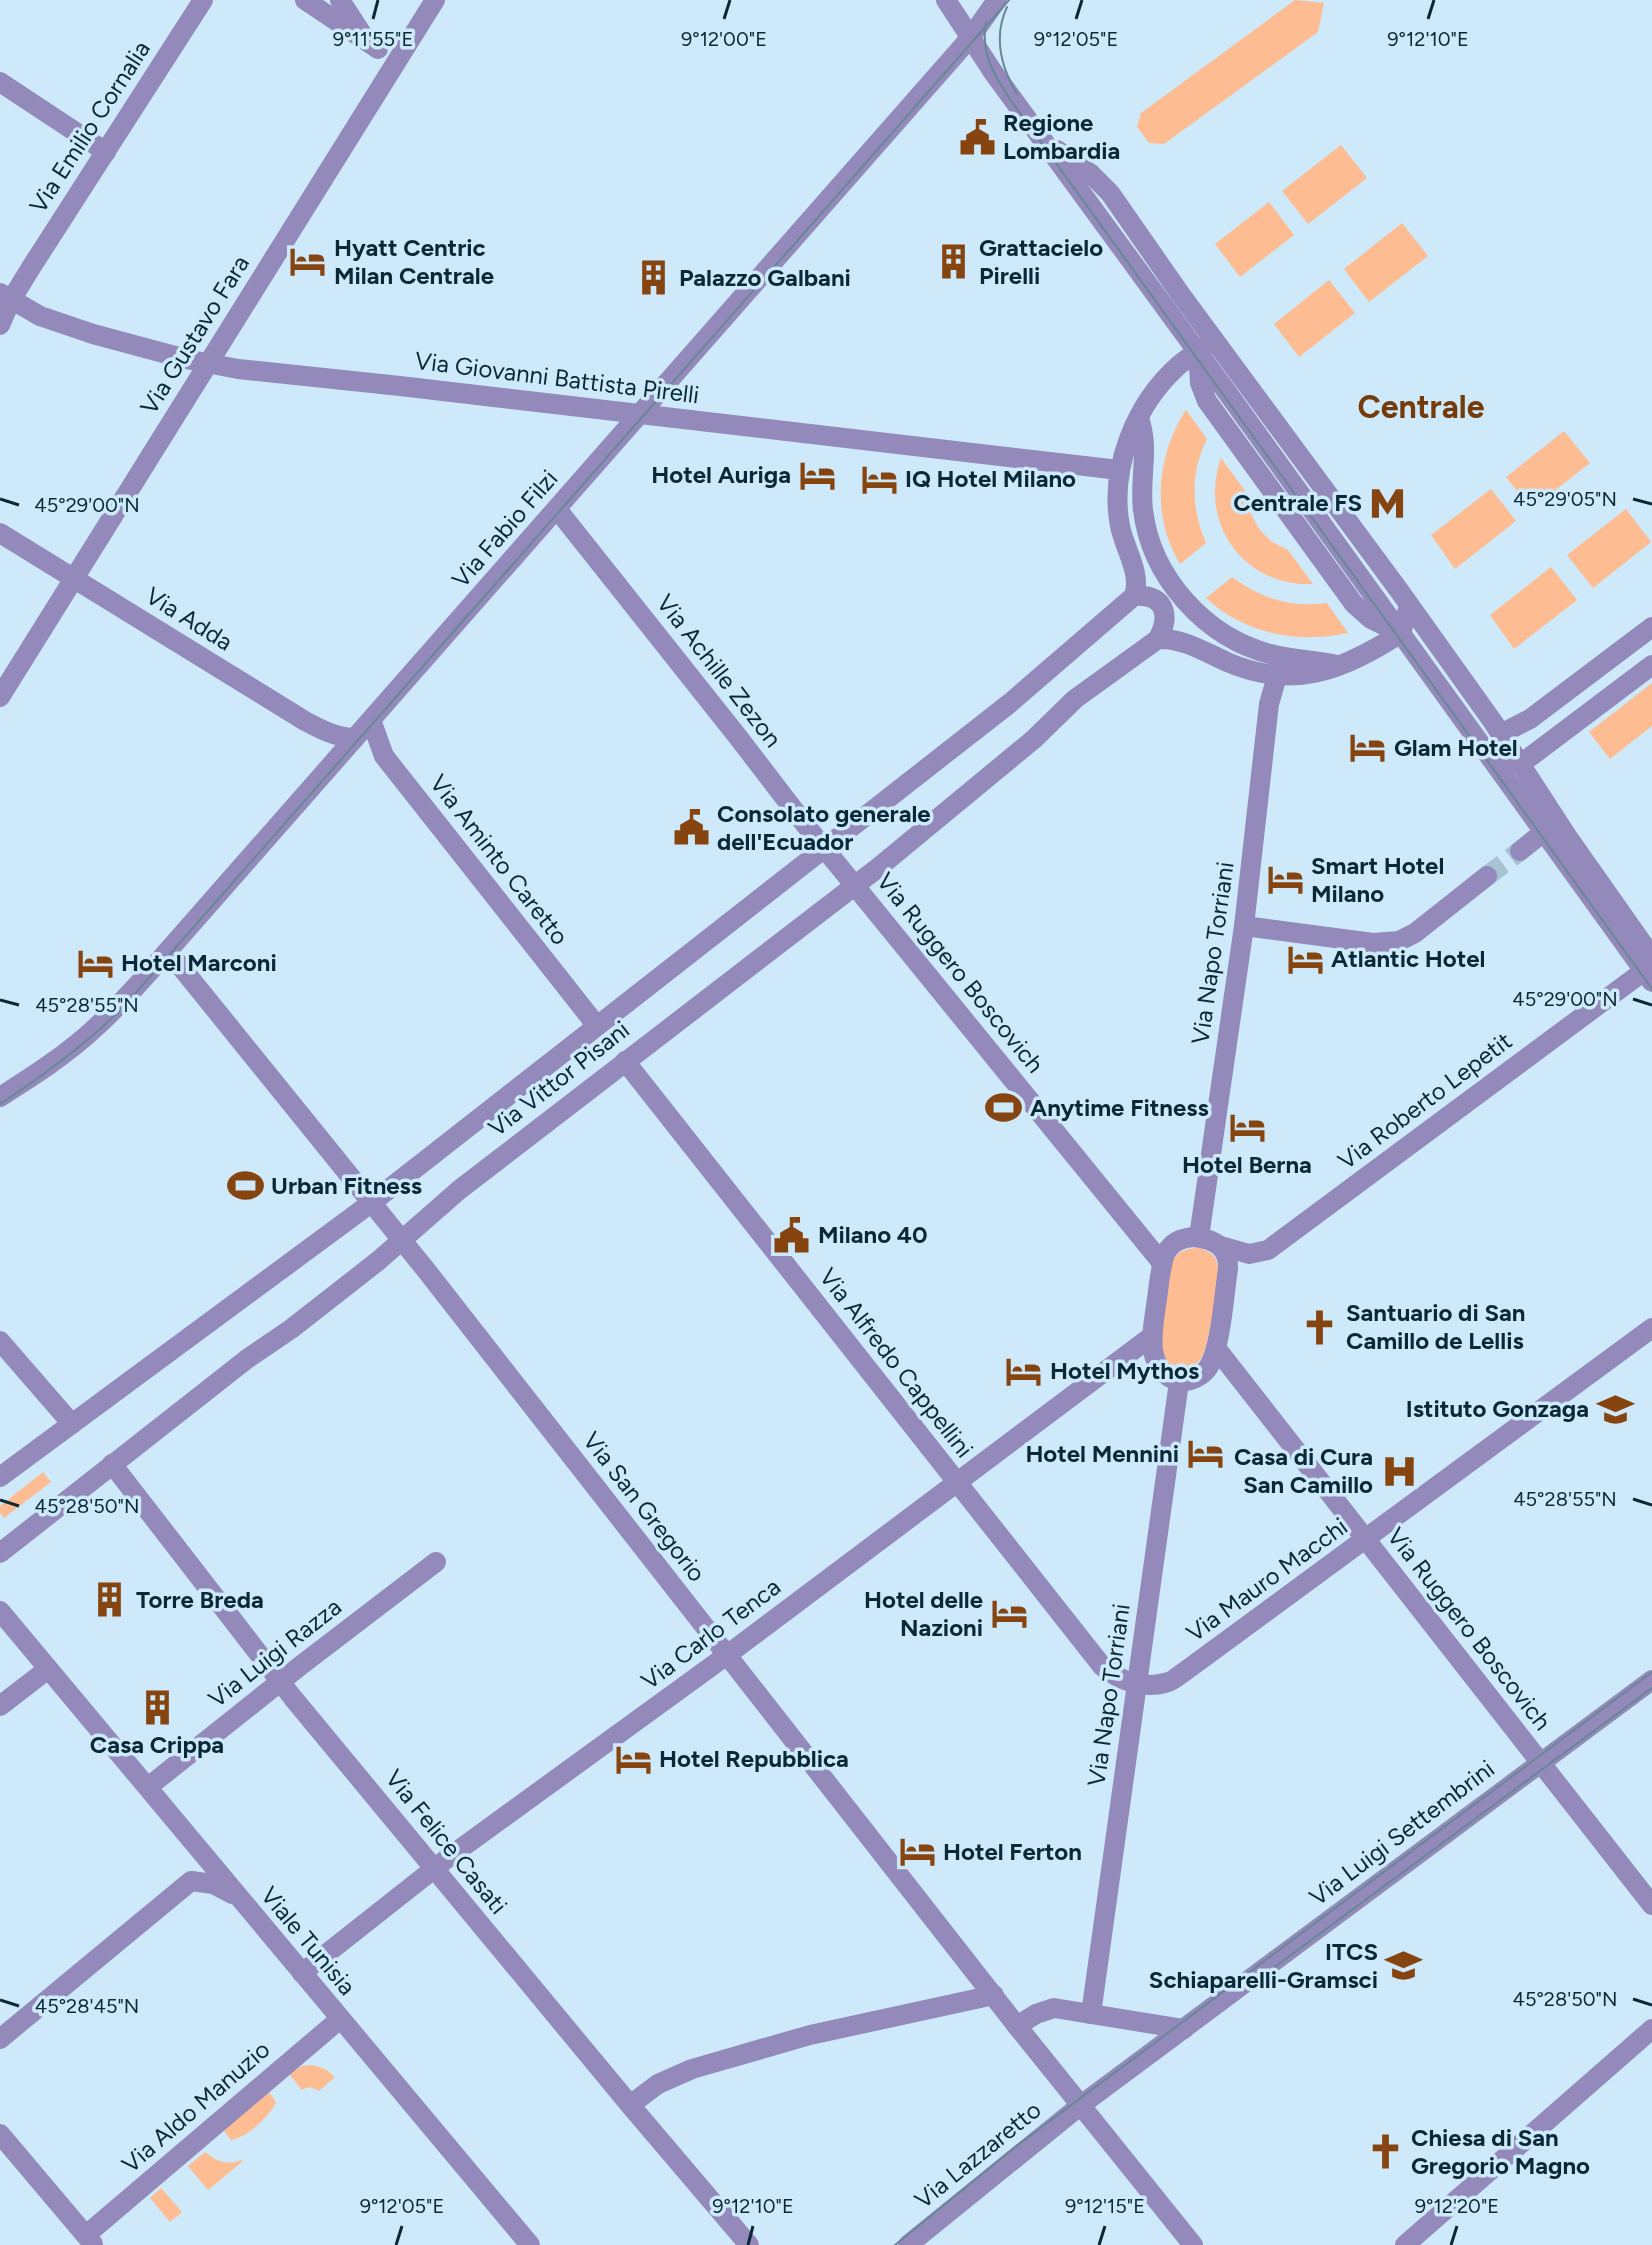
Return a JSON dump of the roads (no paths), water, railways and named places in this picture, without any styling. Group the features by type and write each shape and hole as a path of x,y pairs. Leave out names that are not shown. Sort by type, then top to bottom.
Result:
{"street":[{"name":"Via Emilio Cornalia","path":"0,325 6,296 106,152 203,0"},
{"path":"305,0 372,45 340,0"},
{"name":"Via Gustavo Fara","path":"0,697 435,0"},
{"path":"946,0 1091,206 1206,346 1409,606 1521,763 1551,826"},
{"name":"Via Fabio Filzi","path":"0,1097 36,1075 96,1028 168,951 970,38 997,0"},
{"path":"0,82 106,152"},
{"path":"1044,141 1083,168 1110,193 1206,346 1200,383 1207,401 1335,578 1360,611 1401,633 1497,766 1551,826 1650,969"},
{"path":"1091,206 1110,193"},
{"name":"Via Giovanni Battista Pirelli","path":"6,296 40,316 93,334 186,359 238,369 1119,470"},
{"path":"1127,602 1137,585 1119,520 1119,470 1139,418 1163,381 1206,346"},
{"path":"1139,418 1146,442 1142,496 1146,526 1161,566 1182,598 1212,625 1262,651 1342,665"},
{"name":"Via Achille Zezon","path":"557,509 839,866"},
{"name":"Via Adda","path":"0,533 305,721 333,734 355,738"},
{"path":"1127,602 1150,597 1164,609 1165,622 1154,642"},
{"name":"Via Vittor Pisani","path":"0,1477 371,1203 1024,692 1127,602"},
{"path":"1154,642 1178,641 1234,665 1277,676 1309,675 1371,652 1401,633 1409,606"},
{"path":"1501,734 1530,719 1652,627"},
{"name":"Via Vittor Pisani","path":"0,1553 247,1359 378,1261 459,1190 879,867 1031,742 1075,699 1154,642"},
{"path":"1497,766 1521,763 1652,665"},
{"name":"Via Napo Torriani","path":"1199,1237 1244,926 1269,704 1277,676"},
{"name":"Via Aminto Caretto","path":"371,720 384,756 597,1026"},
{"path":"1520,851 1551,826"},
{"name":"Via Ruggero Boscovich","path":"839,866 1162,1263"},
{"path":"1244,926 1353,942 1393,943 1415,933 1487,876"},
{"name":"Via San Gregorio","path":"168,951 402,1241 1017,2026 1193,2245"},
{"name":"Via Roberto Lepetit","path":"1199,1237 1246,1254 1268,1250 1650,969"},
{"name":"Via Alfredo Cappellini","path":"625,1061 1102,1666 1119,1678 1137,1684"},
{"name":"Via Fabio Filzi","path":"0,1086 36,1075"},
{"path":"1199,1237 1182,1238 1172,1244 1162,1263 1152,1336 1153,1352 1158,1367 1166,1376 1179,1382 1193,1380 1204,1373 1212,1361 1229,1264 1221,1246"},
{"name":"Via Mauro Macchi","path":"1137,1684 1168,1682 1367,1540 1652,1328"},
{"name":"Via Carlo Tenca","path":"302,1973 434,1869 727,1655 1152,1336"},
{"path":"0,1341 72,1424"},
{"name":"Via Ruggero Boscovich","path":"1216,1348 1652,1905"},
{"name":"Via Napo Torriani","path":"1091,2014 1179,1382"},
{"name":"Via Felice Casati","path":"112,1464 281,1681 434,1869 749,2245"},
{"name":"Via Luigi Razza","path":"148,1787 436,1562"},
{"name":"Viale Tunisia","path":"0,1611 530,2245"},
{"path":"0,1706 48,1669"},
{"name":"Via Luigi Settembrini","path":"1081,2105 1652,1680"},
{"path":"177,1822 187,1851 191,1881"},
{"path":"0,2039 191,1881 213,1884 240,1900"},
{"path":"630,2105 665,2081 692,2069 810,2035 994,1995"},
{"path":"1017,2026 1046,2009 1062,2009 1184,2029"},
{"name":"Via Aldo Manuzio","path":"90,2240 340,2019"},
{"path":"1405,2245 1652,2029"},
{"name":"Via Lazzaretto","path":"908,2245 1081,2105"},
{"path":"0,2134 90,2240"}],"tunnel":[{"path":"1487,876 1520,851"}],"tram line":[{"path":"0,1104 66,1057 126,1004 1009,0"},
{"path":"1007,7 1000,29 1001,52 1017,94"},
{"path":"986,22 987,55 1012,102 1652,989"},
{"path":"895,2245 1019,2144 1652,1672"},
{"path":"1260,1978 1652,1688"}],"place":[{"name":"Regione Lombardia","path":"977,137"},
{"name":"Hyatt Centric Milan Centrale","path":"308,262"},
{"name":"Grattacielo Pirelli","path":"953,262"},
{"name":"Palazzo Galbani","path":"653,278"},
{"name":"Hotel Auriga","path":"817,475"},
{"name":"IQ Hotel Milano","path":"879,479"},
{"name":"Centrale FS","path":"1388,503"},
{"name":"Glam Hotel","path":"1368,748"},
{"name":"Consolato generale dell'Ecuador","path":"691,828"},
{"name":"Smart Hotel Milano","path":"1285,880"},
{"name":"Atlantic Hotel","path":"1305,959"},
{"name":"Hotel Marconi","path":"95,963"},
{"name":"Anytime Fitness","path":"1004,1108"},
{"name":"Hotel Berna","path":"1247,1128"},
{"name":"Urban Fitness","path":"245,1186"},
{"name":"Milano 40","path":"792,1235"},
{"name":"Santuario di San Camillo de Lellis","path":"1320,1327"},
{"name":"Hotel Mythos","path":"1024,1371"},
{"name":"Istituto Gonzaga","path":"1615,1409"},
{"name":"Hotel Mennini","path":"1205,1454"},
{"name":"Casa di Cura San Camillo","path":"1399,1471"},
{"name":"Torre Breda","path":"110,1600"},
{"name":"Hotel delle Nazioni","path":"1009,1614"},
{"name":"Casa Crippa","path":"157,1708"},
{"name":"Hotel Repubblica","path":"633,1759"},
{"name":"Hotel Ferton","path":"917,1852"},
{"name":"ITCS Schiaparelli-Gramsci","path":"1404,1966"},
{"name":"Chiesa di San Gregorio Magno","path":"1385,2152"}],"district":[{"name":"Centrale","path":"1421,407"}]}
